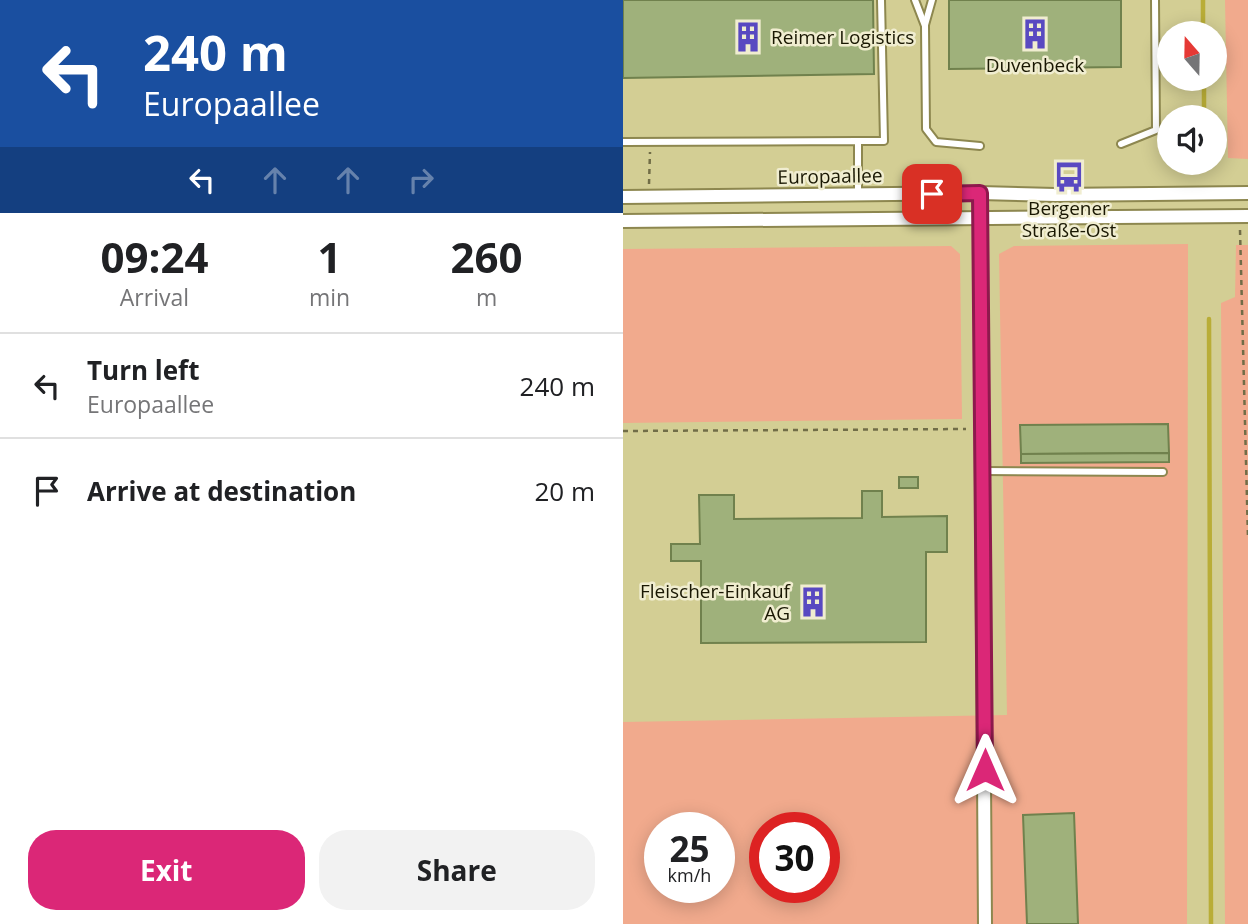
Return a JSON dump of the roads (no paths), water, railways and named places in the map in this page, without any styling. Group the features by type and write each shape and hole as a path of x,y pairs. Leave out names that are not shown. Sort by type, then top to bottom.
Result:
{"street":[{"path":"980,193 985,924"},
{"name":"Europaallee","path":"623,197 1248,193"},
{"path":"623,220 1244,216"}],"lane":[{"path":"623,142 884,141 881,0"},
{"path":"915,0 925,26"},
{"path":"932,0 925,26 926,129 936,142 980,146"},
{"path":"1121,144 1156,130 1155,0"},
{"path":"858,141 858,195"},
{"path":"983,471 1163,472"}],"waterway":[{"path":"1203,0 1203,21"},
{"path":"1204,91 1204,105"},
{"path":"1209,319 1211,924"}],"place":[{"name":"Duvenbeck","path":"1035,34"},
{"name":"Reimer Logistics","path":"748,37"},
{"name":"Bergener Straße-Ost","path":"1069,177"},
{"name":"Fleischer-Einkauf AG","path":"813,602"}]}
